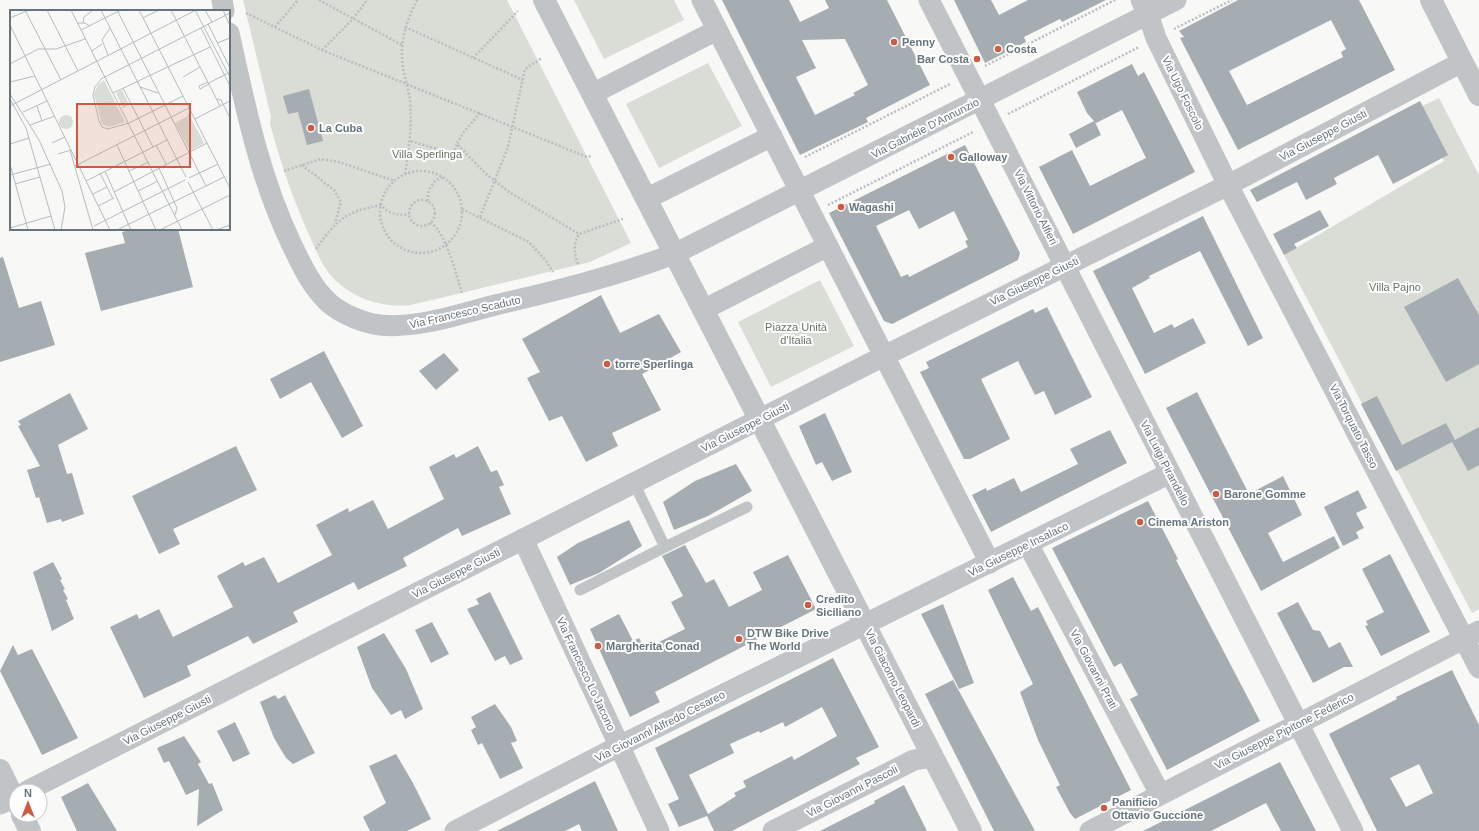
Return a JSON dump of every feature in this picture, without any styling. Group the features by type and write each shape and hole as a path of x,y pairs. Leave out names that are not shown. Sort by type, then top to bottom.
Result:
{"street":[{"path":"222,0 224,10"},
{"path":"544,0 759,419"},
{"path":"702,0 990,563"},
{"name":"Via Vittorio Alfieri","path":"929,0 1066,265"},
{"name":"Via Gabriele D'Annunzio","path":"674,254 980,100 1145,7 1176,0"},
{"path":"1431,0 1479,95"},
{"name":"Via Ugo Foscolo","path":"1145,7 1156,38 1228,185"},
{"path":"592,94 717,30"},
{"name":"Via Francesco Scaduto","path":"230,37 259,160 284,228 304,270 318,290 330,303 346,314 378,325 400,326 423,322 587,282 674,254"},
{"name":"Via Giuseppe Giusti","path":"48,784 759,419 1228,185 1462,62"},
{"path":"646,199 772,136"},
{"name":"Via Torquato Tasso","path":"1228,185 1472,635 1479,668"},
{"path":"703,310 828,246"},
{"name":"Via Luigi Pirandello","path":"1066,265 1353,831"},
{"name":"Via Giacomo Leopardi","path":"759,419 971,831"},
{"name":"Via Giuseppe Insalaco","path":"865,623 990,563 1170,472"},
{"name":"Via Francesco Lo Jacono","path":"523,539 659,831"},
{"name":"Via Giovanni Prati","path":"1028,544 1160,794"},
{"name":"Via Giovanni Alfredo Cesareo","path":"455,831 619,746 865,623"},
{"name":"Via Giuseppe Pipitone Federico","path":"1090,831 1472,635"},
{"name":"Via Giovanni Pascoli","path":"773,831 914,760 933,757"},
{"path":"0,770 8,786"}],"lane":[{"path":"634,483 665,547"},
{"path":"580,590 748,507"}],"path":[{"path":"275,28 298,0"},
{"path":"319,0 352,20 402,45"},
{"path":"322,50 352,20 367,0"},
{"path":"404,175 411,142 410,99 406,84 402,45 405,26 417,0"},
{"path":"811,213 1232,0"},
{"path":"473,58 518,11"},
{"path":"246,13 322,50 587,157 591,156"},
{"path":"405,26 523,80"},
{"path":"480,217 495,181 513,126 526,69 532,63 542,58"},
{"path":"411,142 453,154 463,132 480,113"},
{"path":"457,144 495,181 509,192 579,234"},
{"path":"278,173 321,159 388,177 395,181"},
{"path":"302,165 334,190 341,202 334,223 316,249 311,252"},
{"path":"426,171 443,178 451,184 459,195 462,209 461,223 455,235 445,245 433,251 420,252 408,250 396,244 387,235 382,223 381,205 389,186 404,175 412,172 426,171"},
{"path":"428,201 431,186 435,181 443,178"},
{"path":"417,201 428,201 435,212 430,223 422,226 415,223 409,214 411,206 417,201"},
{"path":"334,223 347,215 363,209 381,205"},
{"path":"381,205 389,213 395,215 409,214"},
{"path":"462,209 530,242 546,260 555,278"},
{"path":"578,265 574,254 576,240 579,234 623,219"},
{"path":"430,223 439,230 464,300"}],"green space":[{"name":"Villa Sperlinga","path":"243,0 507,0 631,243 590,262 411,305 401,306 380,304 352,293 335,280 324,267 305,227 283,169 270,124 271,117"},
{"path":"574,0 674,0 684,20 604,59"},
{"path":"708,63 742,126 659,168 626,104"},
{"name":"Villa Pajno","path":"1439,98 1479,175 1479,609 1472,613 1284,255 1444,161 1416,109"},
{"name":"Piazza Unità d'Italia","path":"820,280 854,346 771,387 738,322"}],"building":[{"path":"722,0 789,0 800,22 829,8 825,0 887,0 930,85 866,118 868,122 800,155","holes":["845,39 868,85 853,93 855,95 815,115 796,77 816,68 802,40"]},
{"path":"954,0 991,0 999,15 1028,0 1106,0 1062,22 1060,19 1024,37 1026,42 985,63"},
{"path":"1238,0 1359,0 1395,70 1238,150 1180,38 1184,37 1179,31","holes":["1331,20 1346,49 1341,52 1343,57 1247,105 1229,71"]},
{"path":"1132,64 1138,76 1144,72 1195,172 1073,234 1039,167 1072,150 1090,186 1146,158 1122,110 1096,123 1095,122 1101,135 1076,148 1069,134 1094,121 1087,113 1077,92"},
{"name":"La Cuba","path":"309,89 323,141 307,145 298,112 288,114 283,96"},
{"path":"1420,101 1448,155 1393,184 1378,155 1334,178 1337,184 1306,200 1297,182 1257,202 1250,190"},
{"path":"965,145 1020,253 1018,260 892,324 884,321 829,213","holes":["909,210 919,229 954,211 968,240 965,241 968,247 909,277 908,274 901,277 876,226"]},
{"path":"1320,210 1329,226 1294,244 1297,248 1284,255 1273,234"},
{"path":"1203,216 1263,338 1248,346 1200,251 1149,276 1150,278 1132,288 1154,333 1172,324 1174,328 1193,318 1206,343 1145,374 1093,271"},
{"path":"130,230 178,230 193,287 101,311 85,253 125,243 122,232"},
{"path":"3,257 19,308 41,301 55,345 0,362 0,258"},
{"name":"Villa Pajno","path":"1458,278 1479,315 1479,364 1446,382 1404,307"},
{"name":"torre Sperlinga","path":"601,295 620,333 659,314 681,352 642,374 661,410 612,433 618,446 586,462 562,416 549,421 527,378 540,372 522,339"},
{"path":"1047,307 1092,397 1055,415 1044,391 1035,395 1018,361 981,379 1010,439 970,459 964,459 920,372 929,368 926,362 1033,309 1035,313"},
{"path":"324,351 363,426 342,438 311,382 280,399 270,379"},
{"path":"444,353 459,370 436,390 419,371"},
{"path":"1197,392 1249,494 1283,476 1302,515 1268,533 1283,562 1334,536 1340,548 1261,591 1166,408"},
{"path":"70,393 88,429 58,445 67,474 72,473 84,514 62,522 61,519 47,523 39,497 36,498 27,470 40,466 18,426 21,425 18,421"},
{"path":"1377,396 1402,445 1446,423 1455,440 1479,427 1479,465 1468,471 1452,442 1396,471 1361,404"},
{"path":"825,413 852,472 832,481 822,462 816,465 799,426"},
{"path":"1110,430 1127,463 991,532 972,495 986,488 987,491 1014,478 1021,492 1078,464 1070,449"},
{"path":"236,446 257,490 173,529 180,544 159,554 132,496"},
{"path":"478,446 491,472 497,470 504,485 499,487 511,514 462,536 458,528 403,558 407,566 358,590 354,582 293,612 298,622 253,644 248,636 187,666 191,676 144,698 110,627 137,614 139,619 159,609 173,637 233,607 217,576 243,562 245,566 264,557 278,583 332,555 316,525 348,508 349,512 373,500 388,529 444,499 429,467 454,454 456,458"},
{"path":"736,464 752,491 708,516 674,530 663,502 695,481"},
{"path":"1358,490 1367,508 1356,513 1364,528 1356,532 1359,538 1343,546 1324,507"},
{"path":"1148,501 1178,559 1176,560 1260,721 1167,770 1130,699 1138,695 1121,663 1114,667 1052,548"},
{"path":"629,520 642,546 599,573 570,585 557,557 578,543"},
{"path":"685,545 706,583 714,579 729,607 762,590 753,572 788,555 816,609 655,692 660,702 630,717 590,629 619,614 633,641 639,638 645,649 685,629 671,602 683,596 662,556"},
{"path":"1390,554 1430,632 1381,656 1365,626 1368,625 1366,621 1384,612 1362,569"},
{"path":"53,562 62,579 60,580 65,589 63,590 68,599 66,600 74,619 52,631 33,572"},
{"path":"1013,577 1031,611 1038,607 1131,790 1075,819 1070,813 1056,787 1060,785 1038,740 1020,692 1033,684 988,590"},
{"path":"490,592 523,659 510,665 505,656 495,661 467,609 479,604 476,599"},
{"path":"1298,602 1313,630 1320,631 1329,648 1340,642 1353,667 1344,667 1313,683 1277,613"},
{"path":"943,604 974,683 959,689 921,614"},
{"path":"432,622 449,654 431,663 415,630"},
{"path":"384,633 406,669 423,709 405,719 401,710 391,715 372,688 357,647"},
{"path":"13,645 18,655 32,649 78,738 42,755 0,671"},
{"path":"833,658 879,747 856,758 860,764 732,831 714,831 707,816 679,827 668,804 679,799 655,748","holes":["822,707 837,736 794,760 792,756 743,781 746,787 734,793 736,796 708,814 689,775 734,753 730,744 759,731 760,733 783,722 785,727"]},
{"path":"1452,670 1479,725 1479,831 1377,831 1329,734 1397,699 1396,697","holes":["1419,764 1433,793 1406,807 1390,778"]},
{"path":"953,680 1035,831 994,831 925,694"},
{"path":"275,695 278,699 285,695 315,753 293,764 286,758 274,738 260,702"},
{"path":"495,704 511,727 517,741 511,743 523,768 500,779 482,743 478,745 471,730 476,727 471,717"},
{"path":"235,722 250,754 233,762 217,731"},
{"path":"184,736 201,762 198,764 209,784 212,783 223,810 197,826 199,789 186,795 169,761 164,763 157,748"},
{"path":"396,754 413,783 431,819 407,831 370,831 363,817 386,803 369,766"},
{"path":"1280,762 1316,831 1281,831 1266,803 1211,831 1143,831"},
{"path":"595,781 618,831 582,831 579,824 565,831 497,831"},
{"path":"88,783 117,831 77,831 61,797"},
{"path":"904,785 927,831 820,831 875,803 874,801"}],"place":[{"name":"Penny","path":"894,42"},
{"name":"Costa","path":"998,49"},
{"name":"Bar Costa","path":"977,59"},
{"name":"La Cuba","path":"311,128"},
{"name":"Galloway","path":"951,157"},
{"name":"Wagashi","path":"841,207"},
{"name":"torre Sperlinga","path":"607,364"},
{"name":"Barone Gomme","path":"1216,494"},
{"name":"Cinema Ariston","path":"1140,522"},
{"name":"Credito Siciliano","path":"808,605"},
{"name":"DTW Bike Drive The World","path":"739,639"},
{"name":"Margherita Conad","path":"598,646"},
{"name":"Panificio Ottavio Guccione","path":"1104,808"}]}
